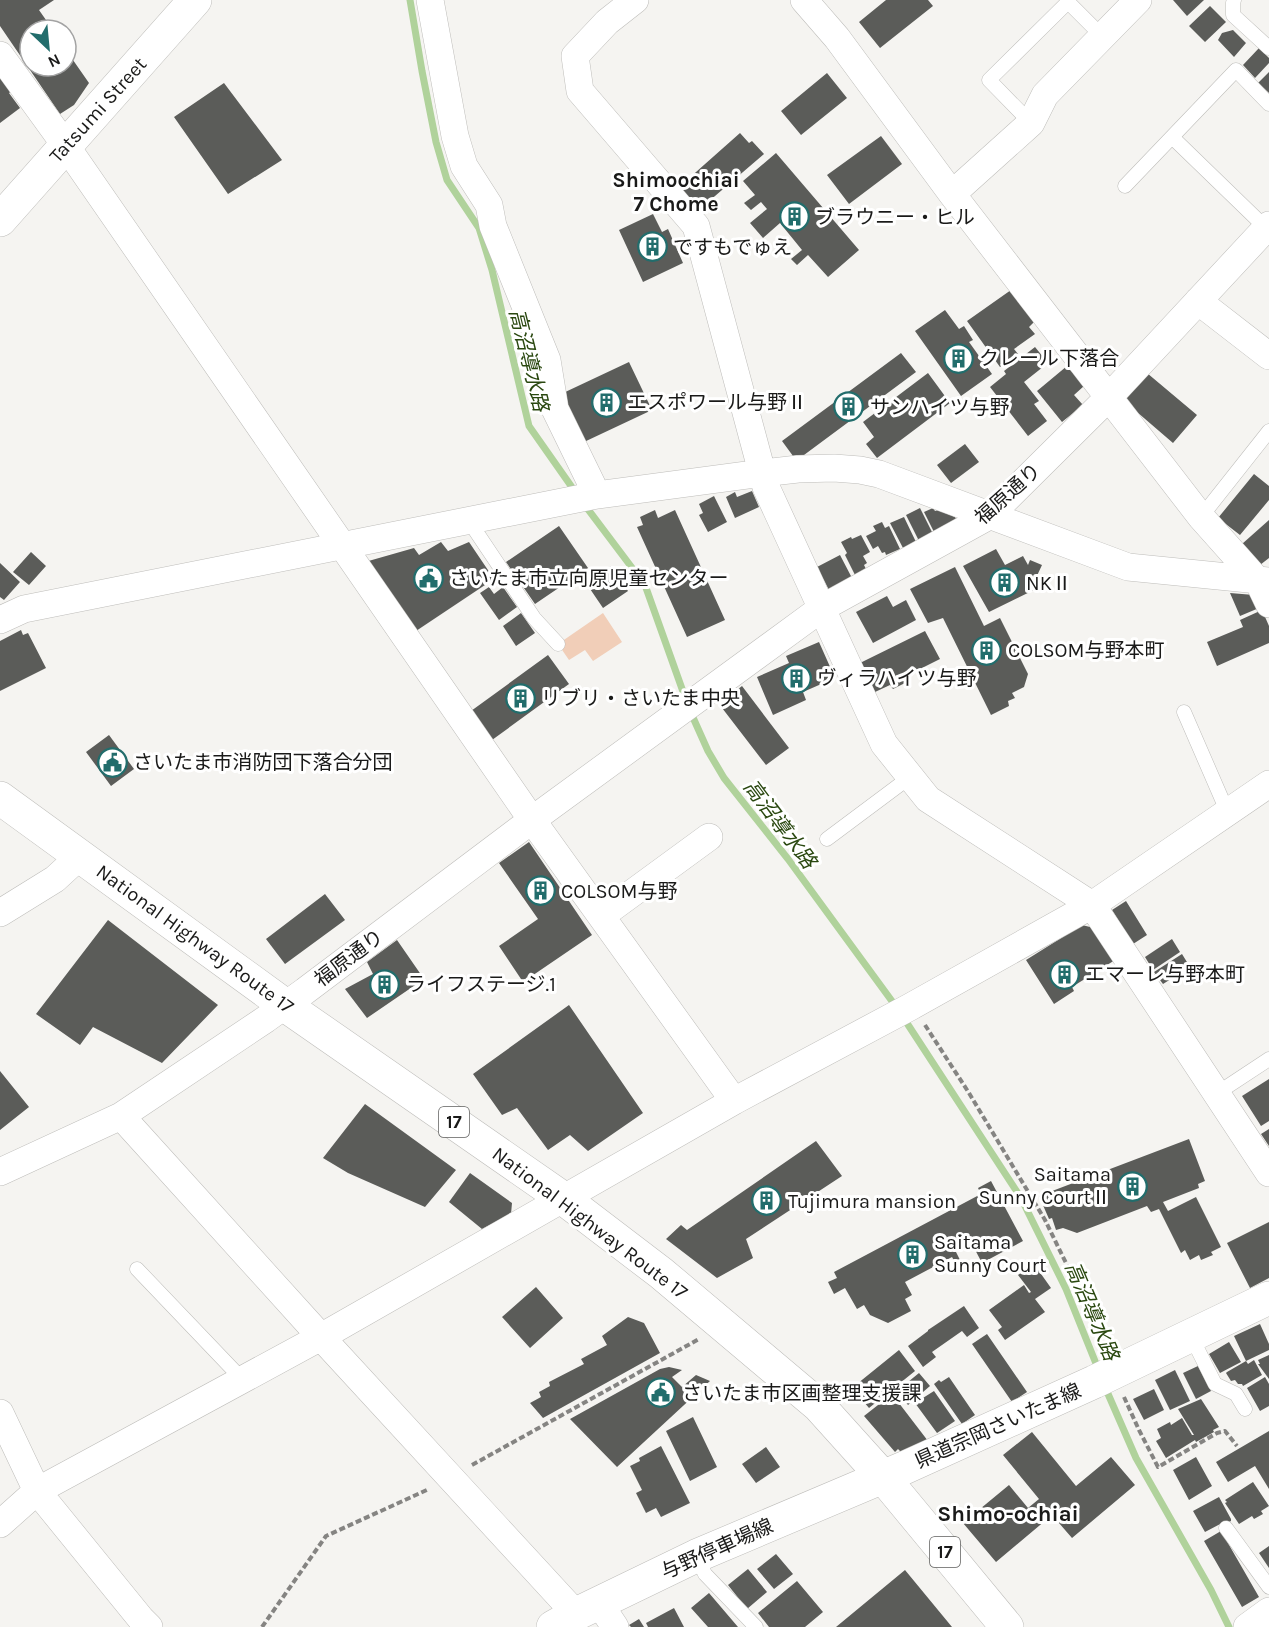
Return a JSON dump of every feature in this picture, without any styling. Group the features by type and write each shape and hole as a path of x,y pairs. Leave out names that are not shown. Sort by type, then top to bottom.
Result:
{"main road":[{"name":"Tatsumi Street","path":"0,220 195,0"},
{"name":"National Highway Route 17","path":"0,798 286,1006 564,1199 661,1273 819,1406 883,1477 1007,1627"},
{"name":"県道宗岡さいたま線","path":"883,1477 1106,1376 1269,1298"},
{"name":"与野停車場線","path":"586,1618 696,1556 883,1477"}],"street":[{"path":"430,0 455,136 464,166 489,205 493,226 547,360 555,409 586,497"},
{"path":"635,0 607,22 575,56 580,91 696,226 766,487 884,744 928,799 1092,905 1269,1173"},
{"path":"804,0 837,38 952,194 1201,517 1265,589"},
{"path":"952,194 1031,123 1045,95 1138,0"},
{"path":"0,55 66,146 532,820 734,1101"},
{"name":"福原通り","path":"0,1172 121,1116 286,1006 532,820 822,608 989,516 1109,397 1268,227"},
{"path":"1198,301 1269,356"},
{"path":"0,620 24,609 586,497 762,472 834,468 879,474 1128,567 1265,589"},
{"path":"0,1524 37,1491 321,1337 734,1101 904,1011 1092,905 1269,784"},
{"path":"601,916 709,837"},
{"path":"0,913 55,879 80,856"},
{"path":"121,1116 321,1337 586,1618"},
{"path":"0,1413 37,1491 149,1627"},
{"path":"1247,1627 1269,1611"}],"lane":[{"path":"1234,0 1233,15 1269,48"},
{"path":"1031,123 989,80 1068,2 1102,37"},
{"path":"1125,186 1236,70 1269,104"},
{"path":"1172,137 1268,227"},
{"path":"1201,517 1269,431"},
{"path":"469,521 534,618 558,644"},
{"path":"1184,712 1227,812"},
{"path":"827,839 910,777"},
{"path":"1216,1094 1269,1059"},
{"path":"137,1269 242,1380"},
{"path":"1191,1336 1215,1384 1236,1394 1245,1409"},
{"path":"1226,1528 1269,1587"},
{"path":"696,1556 705,1574 756,1627"}],"path":[{"path":"904,1011 969,1093 1045,1220 1086,1304 1106,1376 1158,1467 1217,1433 1225,1431 1237,1446"}],"shaded area":[{"path":"603,613 622,642 593,661 585,650 569,660 558,644"}],"building":[{"path":"0,0 54,0 39,10 45,18 18,18 18,52 0,26"},
{"path":"886,0 928,0 933,6 880,48 859,22"},
{"path":"1173,0 1204,0 1187,16"},
{"path":"1210,6 1226,22 1205,42 1189,26"},
{"path":"1233,30 1246,43 1234,57 1218,40 1222,33"},
{"path":"1259,48 1269,58 1269,63 1255,78 1243,65"},
{"path":"78,67 89,83 74,105 60,114 35,78 78,78"},
{"path":"1269,72 1269,93 1258,83"},
{"path":"827,73 847,98 801,135 781,111"},
{"path":"0,74 12,91 9,93 20,108 0,123"},
{"path":"224,83 282,160 228,194 174,117"},
{"path":"740,133 749,143 752,141 764,154 694,214 678,188"},
{"path":"881,136 902,164 849,204 827,175"},
{"name":"ブラウニー・ヒル","path":"776,153 859,250 828,277 808,255 797,265 791,259 802,250 780,223 763,238 750,223 767,209 761,202 751,210 744,203 755,195 743,181"},
{"name":"ですもでゅえ","path":"653,214 662,232 668,229 683,263 643,282 619,230"},
{"path":"1011,290 1034,322 1029,327 1035,334 1014,349 1018,354 1000,367 967,321"},
{"name":"クレール下落合","path":"945,310 959,329 964,326 973,340 969,342 992,374 961,396 915,331"},
{"path":"1035,347 1048,363 1024,382 1039,401 1034,404 1047,421 1028,436 990,387 1006,374 1004,371"},
{"name":"サンハイツ与野","path":"901,353 916,372 804,455 793,456 782,441"},
{"name":"エスポワール与野Ⅱ","path":"629,362 652,410 584,442 561,394"},
{"path":"1067,366 1084,386 1074,395 1083,405 1062,422 1037,391"},
{"path":"928,373 950,403 877,458 866,444 874,437 863,422"},
{"path":"1147,373 1197,415 1173,443 1123,400"},
{"path":"965,444 979,462 951,483 937,465"},
{"path":"1254,474 1269,486 1269,500 1240,535 1218,518"},
{"path":"752,491 759,507 735,518 726,497 735,492 737,497"},
{"path":"714,496 727,522 708,532 699,515 703,513 699,504"},
{"path":"920,508 933,534 919,541 906,515"},
{"path":"933,508 935,511 938,510 955,517 958,523 935,534 924,512"},
{"path":"655,510 658,518 675,510 725,620 687,637 637,527 643,525 640,517"},
{"path":"904,517 916,542 903,548 890,523"},
{"path":"1269,520 1269,558 1260,565 1242,544"},
{"path":"882,522 885,528 889,526 900,549 886,555 878,546 873,549 866,536 876,531 873,526"},
{"path":"559,526 588,568 535,604 506,562"},
{"path":"861,535 870,552 863,556 867,563 864,565 867,571 856,577 841,542"},
{"path":"441,542 448,551 469,542 494,579 416,631 365,562 414,548 419,555"},
{"name":"NKⅡ","path":"996,549 1005,565 1023,556 1028,565 1030,560 1042,565 1035,580 1040,587 989,612 963,566"},
{"path":"31,552 46,566 29,585 13,572"},
{"path":"840,555 852,578 829,590 817,567"},
{"path":"0,563 20,582 4,600 0,597"},
{"path":"611,566 628,591 603,608 586,583"},
{"name":"COLSOM与野本町","path":"955,567 984,626 1000,618 1028,674 1024,687 1012,693 1015,698 1008,701 1009,706 991,715 943,618 928,623 910,589"},
{"path":"489,587 494,594 503,587 517,607 499,620 480,593"},
{"path":"1230,593 1254,595 1259,608 1240,616"},
{"path":"887,596 893,607 906,600 916,620 873,643 856,612"},
{"path":"1262,610 1269,626 1269,643 1217,666 1207,642 1243,627 1240,620"},
{"path":"521,613 535,633 516,646 503,626"},
{"path":"21,630 23,635 28,633 46,668 0,691 0,641"},
{"path":"925,631 940,659 908,675 911,680 893,689 890,685 875,692 860,663"},
{"name":"ヴィラハイツ与野","path":"819,642 835,678 803,692 806,700 773,715 757,677 789,663 786,656"},
{"name":"リブリ・さいたま中央","path":"548,655 569,684 492,740 471,711"},
{"path":"742,686 789,748 766,765 719,704"},
{"path":"109,735 134,769 111,786 86,752"},
{"name":"COLSOM与野","path":"529,842 592,935 523,982 499,946 538,919 499,863"},
{"path":"325,894 345,920 285,964 266,939"},
{"path":"1126,901 1147,935 1133,944 1112,910"},
{"path":"108,920 218,1005 162,1063 93,1027 80,1045 36,1014"},
{"name":"エマーレ与野本町","path":"1082,925 1094,928 1115,960 1072,987 1074,991 1054,1004 1026,960"},
{"path":"1172,939 1180,952 1153,970 1145,957"},
{"name":"ライフステージ.1","path":"397,940 424,979 367,1018 345,989 373,974 367,962"},
{"path":"1182,954 1190,967 1163,984 1154,972"},
{"path":"569,1005 643,1113 588,1151 570,1135 548,1150 517,1108 502,1115 473,1074"},
{"path":"0,1071 29,1107 0,1130"},
{"path":"1269,1079 1269,1121 1261,1126 1242,1096"},
{"path":"365,1104 456,1170 425,1207 348,1173 323,1158"},
{"path":"1269,1129 1269,1146 1261,1134"},
{"name":"Saitama Sunny CourtⅡ","path":"1189,1139 1205,1181 1198,1184 1199,1188 1163,1202 1168,1211 1196,1197 1221,1247 1211,1252 1213,1255 1201,1260 1199,1255 1190,1260 1185,1250 1181,1253 1159,1209 1151,1212 1147,1206 1077,1233 1063,1228 1056,1230 1052,1218 1049,1219 1039,1196"},
{"name":"Tujimura mansion","path":"816,1141 842,1176 746,1239 753,1258 717,1278 666,1239 681,1225 687,1230"},
{"path":"470,1173 512,1203 511,1214 482,1229 449,1202"},
{"name":"Saitama Sunny Court","path":"991,1181 1023,1241 982,1263 971,1242 955,1250 963,1266 958,1268 952,1257 905,1282 912,1295 905,1299 911,1311 888,1323 870,1315 864,1305 857,1309 845,1288 834,1294 828,1282 837,1278 834,1272 981,1194 978,1188"},
{"path":"1269,1222 1269,1278 1250,1288 1227,1243"},
{"path":"1034,1264 1051,1288 1035,1299 1045,1312 1005,1340 998,1330 1002,1327 989,1310 1024,1285 1029,1293 1031,1292 1018,1275"},
{"path":"536,1287 563,1318 530,1348 502,1317"},
{"path":"964,1306 979,1328 967,1337 962,1331 932,1352 936,1357 923,1367 908,1346"},
{"path":"628,1317 644,1323 660,1353 543,1418 530,1403 541,1397 539,1392 550,1386 549,1382 584,1364 581,1359 607,1345 602,1336"},
{"path":"1260,1324 1269,1344 1269,1350 1246,1361 1234,1336"},
{"path":"987,1334 1027,1392 1012,1402 972,1344"},
{"path":"1229,1342 1241,1362 1220,1373 1209,1354"},
{"path":"899,1350 915,1371 869,1408 852,1388"},
{"path":"1269,1355 1269,1379 1258,1364 1260,1364 1258,1360"},
{"path":"1254,1360 1262,1375 1243,1386 1235,1380 1231,1381 1227,1372 1246,1361 1248,1364"},
{"path":"1198,1366 1211,1391 1196,1399 1183,1373"},
{"path":"669,1367 682,1370 672,1377 682,1387 696,1375 710,1381 617,1467 570,1419 660,1369"},
{"path":"1175,1370 1190,1401 1170,1410 1155,1380"},
{"path":"919,1373 930,1386 908,1405 897,1391"},
{"path":"949,1377 975,1415 962,1424 934,1384"},
{"path":"1265,1377 1269,1384 1269,1406 1260,1411 1247,1388"},
{"path":"1154,1389 1164,1410 1144,1420 1133,1399"},
{"path":"934,1391 955,1421 937,1433 915,1403"},
{"path":"892,1394 928,1441 902,1453 898,1449 895,1452 864,1416"},
{"path":"1201,1399 1219,1427 1166,1458 1156,1441 1161,1438 1157,1429 1170,1422 1171,1425 1182,1418 1194,1435 1178,1409"},
{"path":"693,1417 717,1467 690,1481 666,1431"},
{"path":"1269,1431 1269,1489 1255,1466 1228,1482 1216,1462"},
{"path":"1032,1432 1076,1486 1111,1457 1135,1485 1072,1538 1052,1515 996,1562 963,1523 1009,1485 1028,1508 1039,1499 1003,1455"},
{"path":"661,1446 690,1503 661,1517 656,1508 646,1513 636,1493 642,1490 630,1466 640,1461 639,1458"},
{"path":"766,1447 780,1467 756,1483 742,1464"},
{"path":"1196,1457 1212,1486 1189,1500 1173,1470"},
{"path":"1253,1482 1269,1506 1261,1511 1263,1514 1254,1519 1252,1516 1239,1524 1225,1500"},
{"path":"1219,1497 1231,1521 1225,1524 1224,1522 1205,1532 1193,1511"},
{"path":"1221,1531 1259,1597 1242,1607 1204,1541"},
{"path":"1269,1546 1269,1568 1259,1553"},
{"path":"776,1554 793,1574 774,1589 757,1569"},
{"path":"748,1569 767,1592 747,1609 728,1585"},
{"path":"905,1570 952,1627 836,1627"},
{"path":"797,1581 823,1612 805,1627 769,1627 758,1613"},
{"path":"709,1593 738,1627 708,1627 691,1608"},
{"path":"674,1608 684,1627 648,1627 646,1623"},
{"path":"639,1619 644,1627 629,1625"}],"waterway":[{"name":"高沼導水路","path":"410,0 436,142 447,180 479,228 492,270 529,426 576,493"},
{"name":"高沼導水路","path":"584,504 645,585 686,700"},
{"name":"高沼導水路","path":"691,713 708,751 724,778 788,859 897,1008"},
{"name":"高沼導水路","path":"903,1017 1021,1198 1066,1289 1099,1371"},
{"name":"高沼導水路","path":"1105,1387 1136,1458 1211,1590 1229,1627"}],"place":[{"name":"ブラウニー・ヒル","path":"794,217"},
{"name":"ですもでゅえ","path":"652,247"},
{"name":"クレール下落合","path":"958,358"},
{"name":"エスポワール与野Ⅱ","path":"606,402"},
{"name":"サンハイツ与野","path":"849,407"},
{"name":"さいたま市立向原児童センター","path":"428,578"},
{"name":"NKⅡ","path":"1005,583"},
{"name":"COLSOM与野本町","path":"987,650"},
{"name":"ヴィラハイツ与野","path":"796,678"},
{"name":"リブリ・さいたま中央","path":"520,698"},
{"name":"さいたま市消防団下落合分団","path":"112,762"},
{"name":"COLSOM与野","path":"540,891"},
{"name":"エマーレ与野本町","path":"1064,974"},
{"name":"ライフステージ.1","path":"385,984"},
{"name":"Saitama Sunny CourtⅡ","path":"1132,1186"},
{"name":"Tujimura mansion","path":"767,1201"},
{"name":"Saitama Sunny Court","path":"913,1254"},
{"name":"さいたま市区画整理支援課","path":"661,1393"}],"district":[{"name":"Shimoochiai 7 Chome","path":"676,192"},
{"name":"Shimo-ochiai","path":"1008,1514"}]}
